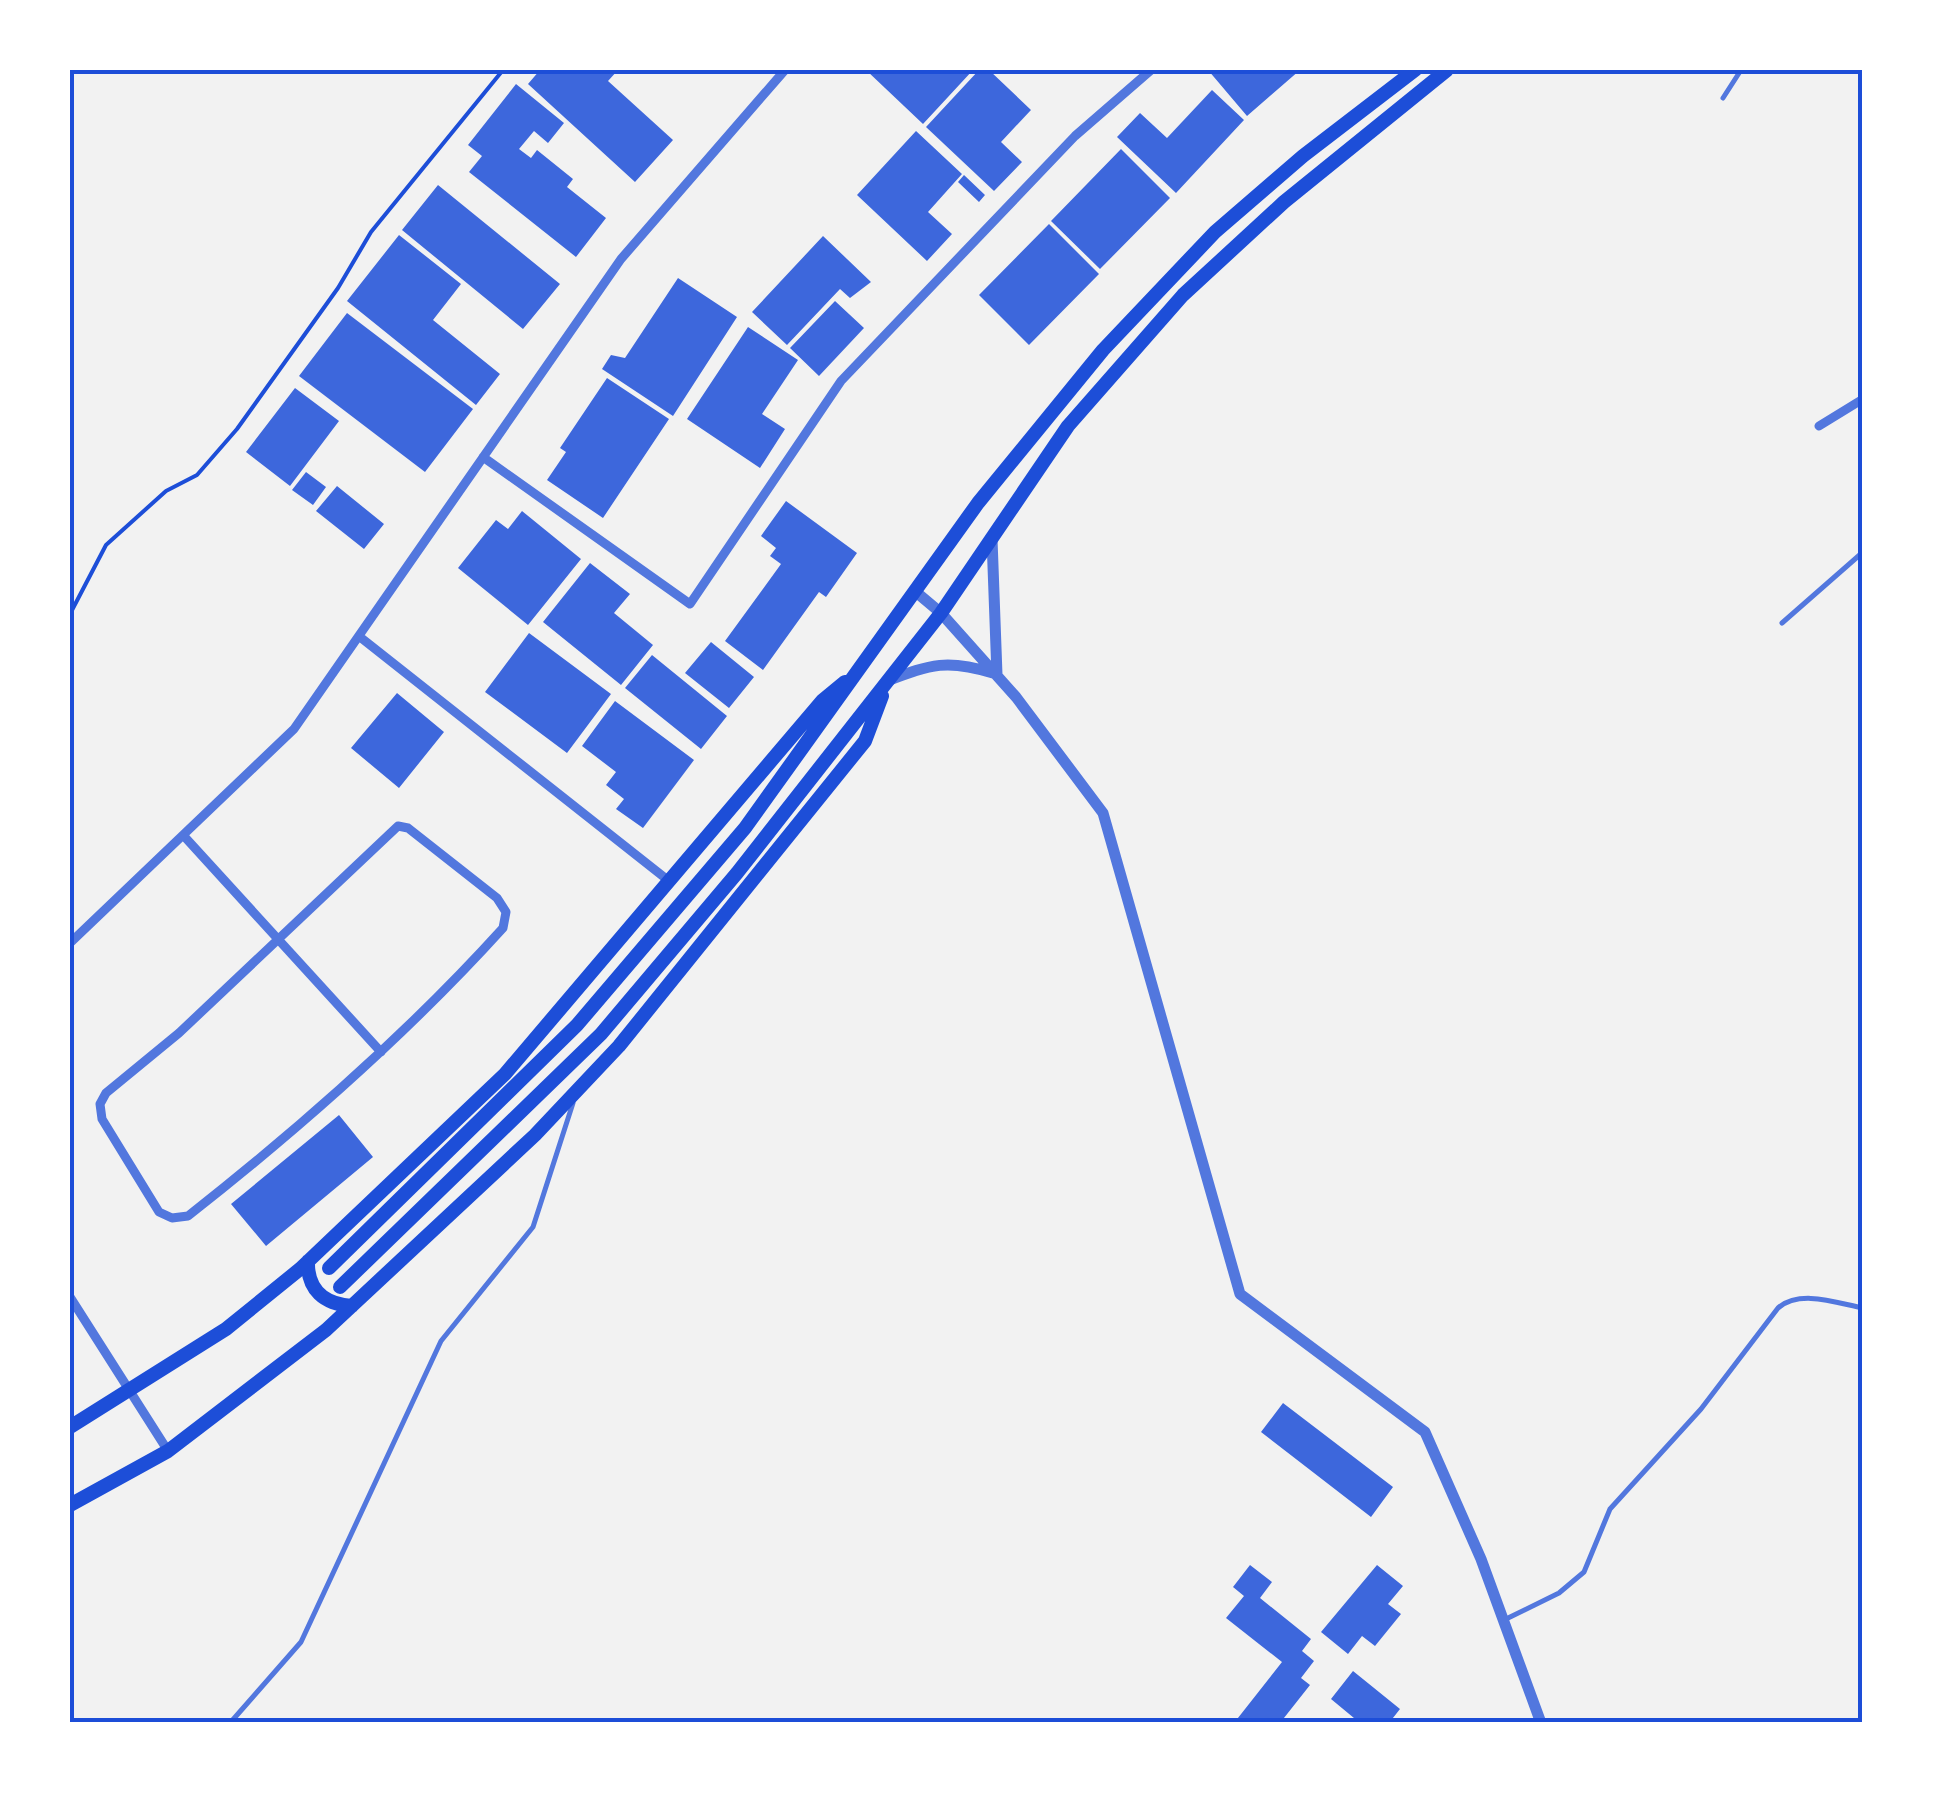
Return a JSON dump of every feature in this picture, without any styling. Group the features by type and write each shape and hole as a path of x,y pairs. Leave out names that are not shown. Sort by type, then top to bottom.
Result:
{"main road":[{"path":"330,1268 577,1026 746,828 1042,419 1202,246 1302,156 1416,70"},
{"path":"340,1287 601,1034 737,873 942,613 1068,426 1183,295 1284,202 1447,70"},
{"path":"70,1428 226,1330 308,1261 505,1074 822,701 862,669"},
{"path":"70,1505 168,1451 352,1306 575,1092 695,955 865,741 888,682"},
{"path":"308,1261 308,1277 317,1294 334,1304 352,1306"}],"street":[{"path":"70,943 294,729 621,260 785,70"},
{"path":"483,457 690,604 841,381 1075,136 1151,70"},
{"path":"1819,426 1863,400"},
{"path":"992,537 997,675"},
{"path":"916,592 942,613 997,675 1103,813 1240,1294 1425,1432 1541,1723"},
{"path":"360,637 668,881"},
{"path":"888,682 931,665 957,662 997,675"},
{"path":"398,826 408,828 497,898 506,912 502,928 381,1052 286,1140 188,1216 172,1218 159,1212 102,1119 100,1104 106,1093 179,1033 278,936 398,826"},
{"path":"183,835 381,1052"},
{"path":"70,1297 128,1394 168,1451"}],"lane":[{"path":"1722,98 1740,70"},
{"path":"1782,622 1863,552"},
{"path":"230,1723 300,1642 441,1341 533,1228 560,1152 575,1092"},
{"path":"1503,1620 1558,1593 1584,1572 1610,1509 1701,1409 1778,1308 1785,1302 1816,1299 1863,1308"}],"path":[{"path":"70,614 106,545 166,491 198,475 237,429 338,288 371,232 502,70"}],"building":[{"path":"540,70 618,70 608,81 673,140 635,182 528,84"},
{"path":"866,70 973,70 923,124"},
{"path":"979,70 989,70 1031,110 1001,142 1022,162 994,191 926,127"},
{"path":"1208,70 1300,70 1247,116"},
{"path":"516,84 564,123 548,143 534,131 519,149 531,158 537,150 573,179 567,187 606,218 576,257 469,172 482,156 468,145"},
{"path":"1212,90 1244,120 1176,193 1117,137 1140,113 1167,138"},
{"path":"916,131 962,174 928,212 952,234 927,261 857,195"},
{"path":"1121,149 1170,198 1100,269 1051,221"},
{"path":"964,175 985,195 979,202 958,182"},
{"path":"438,185 560,284 523,329 402,230"},
{"path":"1049,224 1099,274 1029,345 979,295"},
{"path":"399,235 461,284 433,320 500,374 476,405 347,301"},
{"path":"823,236 871,282 850,298 840,289 787,345 752,312"},
{"path":"678,278 737,317 673,416 602,369 611,355 625,358"},
{"path":"835,301 864,328 819,376 790,348"},
{"path":"347,313 473,409 425,472 299,376"},
{"path":"748,327 798,360 762,414 785,429 760,468 687,419"},
{"path":"607,378 669,419 603,518 547,480 566,452 560,448"},
{"path":"295,388 339,421 290,486 246,452"},
{"path":"306,472 326,487 313,505 292,490"},
{"path":"337,486 384,524 364,549 316,511"},
{"path":"786,501 857,553 826,597 819,592 763,670 725,641 781,564 770,556 776,548 761,536"},
{"path":"522,511 581,559 528,625 458,568 496,520 508,529"},
{"path":"590,563 630,594 614,613 653,645 621,685 543,622"},
{"path":"529,633 611,694 567,753 485,692"},
{"path":"711,642 754,677 729,708 685,673"},
{"path":"652,655 727,716 701,749 625,688"},
{"path":"397,693 444,732 399,788 351,748"},
{"path":"615,701 694,760 643,828 616,809 624,799 606,785 616,772 582,746"},
{"path":"339,1115 373,1157 266,1246 231,1204"},
{"path":"1283,1403 1393,1487 1371,1517 1261,1432"},
{"path":"1250,1565 1272,1582 1260,1598 1311,1639 1302,1651 1314,1661 1301,1678 1310,1685 1280,1723 1234,1723 1282,1662 1226,1618 1244,1596 1233,1587"},
{"path":"1377,1565 1403,1586 1388,1604 1401,1614 1375,1646 1362,1636 1348,1654 1321,1632"},
{"path":"1353,1671 1400,1709 1389,1723 1360,1723 1331,1699"}]}
